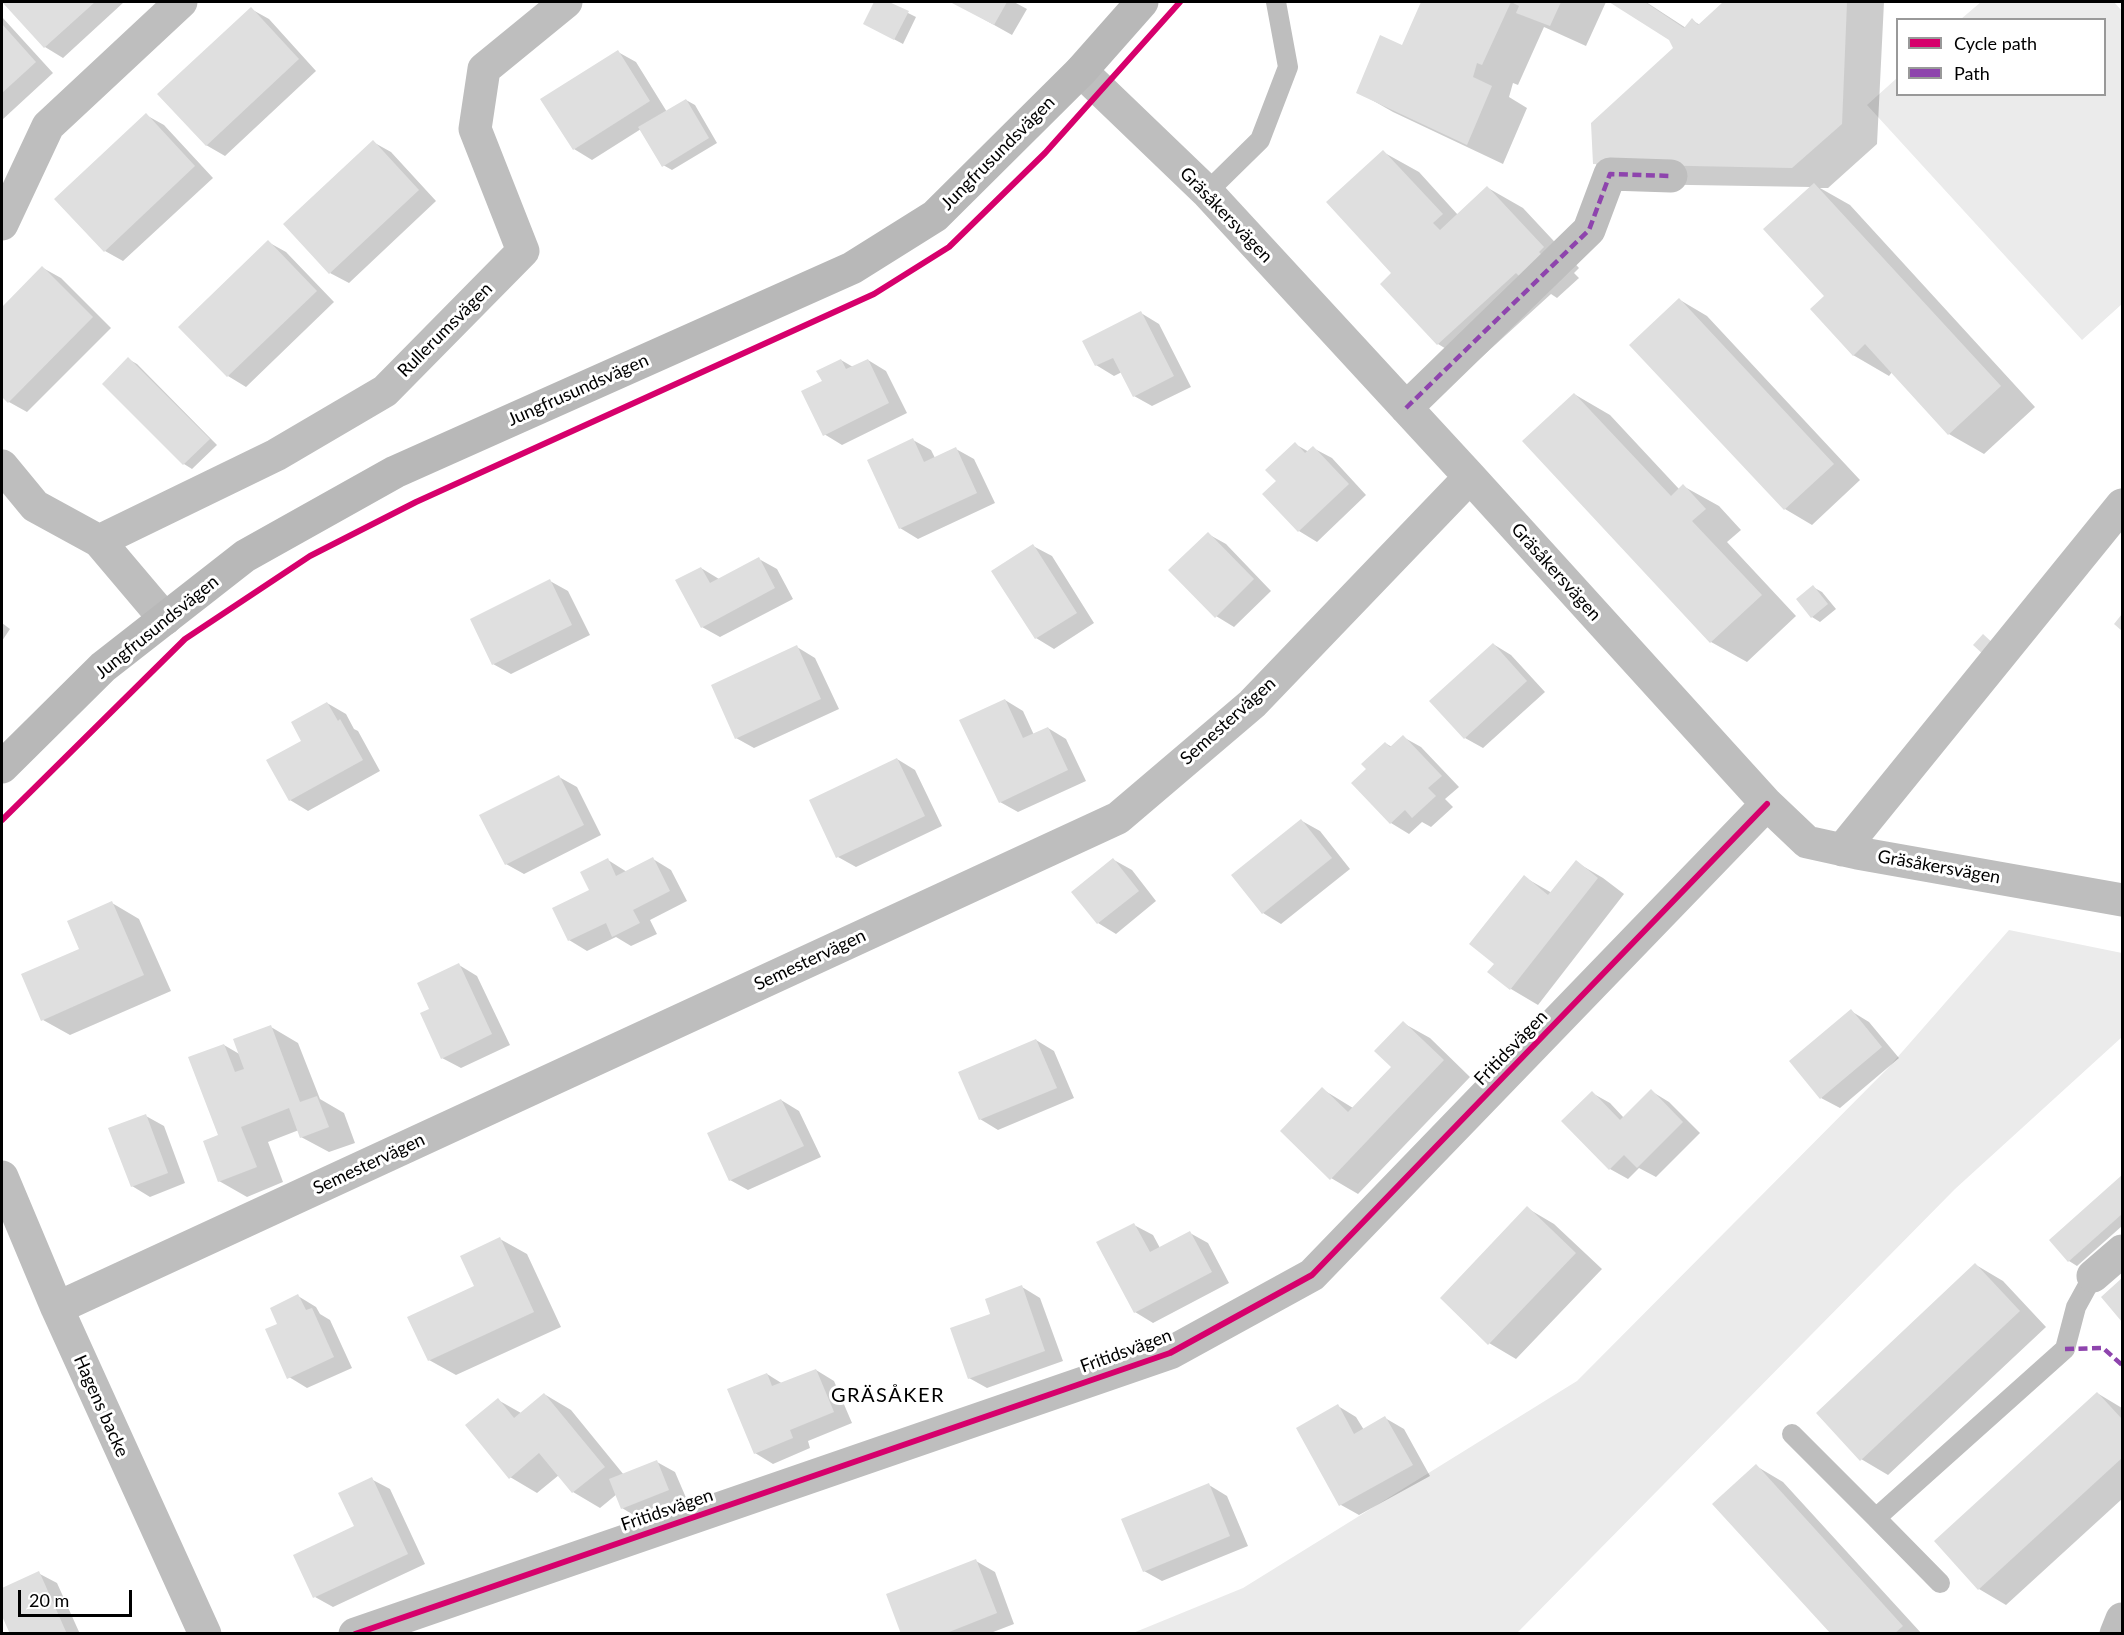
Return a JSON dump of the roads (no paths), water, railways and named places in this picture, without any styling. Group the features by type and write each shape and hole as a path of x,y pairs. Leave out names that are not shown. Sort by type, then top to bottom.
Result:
{"street":[{"path":"2,224 48,126 181,2"},
{"name":"Rullerumsvägen","path":"99,541 276,455 385,391 523,251 475,129 484,69 566,2"},
{"name":"Jungfrusundsvägen","path":"2,767 103,667 245,556 395,472 852,268 934,216 1081,71 1142,2"},
{"name":"Gräsåkersvägen","path":"1081,71 1207,192 1767,804 1807,842 2122,900"},
{"path":"1406,408 1589,230 1610,174 1671,176"},
{"path":"2,466 35,506 99,541 165,619"},
{"name":"Semestervägen","path":"57,1308 1118,818 1252,704 1470,477"},
{"path":"1842,850 2122,505"},
{"name":"Fritidsvägen","path":"356,1634 1170,1353 1312,1275 1767,804"},
{"name":"Hagens backe","path":"2,1177 57,1308 205,1634"},
{"path":"2093,1276 2122,1251"},
{"path":"2116,1634 2122,1619"}],"lane":[{"path":"1207,192 1260,140 1288,67 1276,2"},
{"path":"1876,1518 2066,1349 2076,1307 2093,1276"},
{"path":"1792,1434 1940,1583"}],"district":[{"name":"GRÄSÅKER","path":"888,1396"}]}
